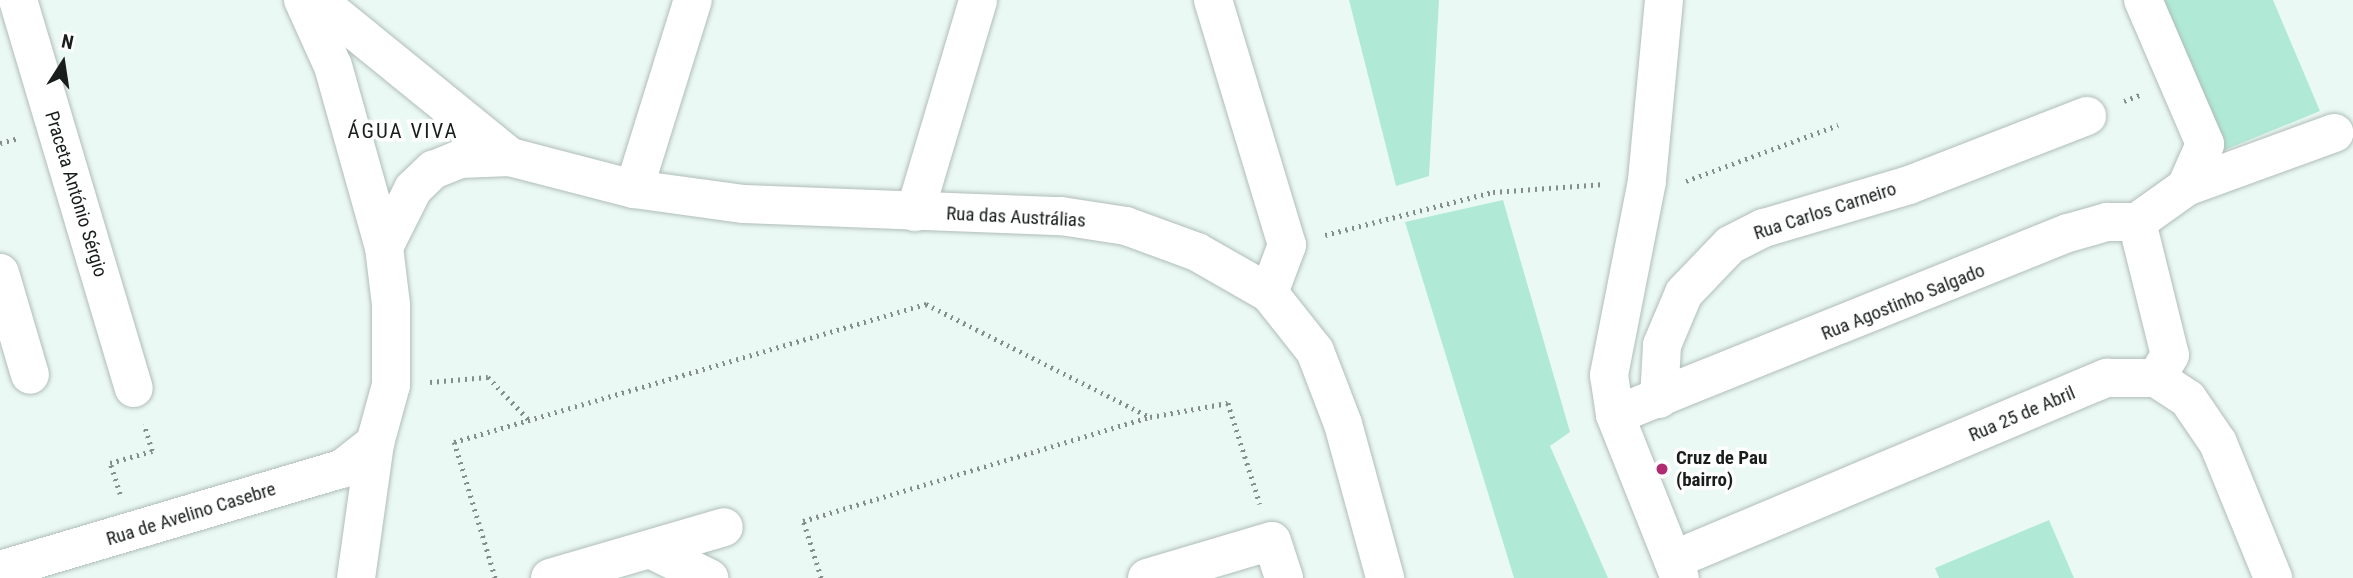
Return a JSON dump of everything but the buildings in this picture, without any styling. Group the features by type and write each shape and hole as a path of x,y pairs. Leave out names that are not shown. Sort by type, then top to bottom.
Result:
{"street":[{"name":"Praceta António Sérgio","path":"18,0 134,388"},
{"path":"303,0 333,66 384,247 391,305 391,385 374,443 356,578"},
{"path":"317,0 510,157"},
{"path":"634,189 693,0"},
{"name":"Rua das Austrálias","path":"915,212 978,0"},
{"path":"1213,0 1287,245 1269,293"},
{"path":"1664,0 1647,181 1609,375 1615,415 1676,569"},
{"path":"2143,0 2205,144 2186,187"},
{"name":"Rua Carlos Carneiro","path":"1659,399 1662,345 1684,293 1730,245 1764,228 1909,184 2087,116"},
{"path":"2273,578 2218,443 2188,399 2156,378 2170,355 2137,222 2186,187 2345,132"},
{"path":"384,247 413,188 433,170 460,159 510,157"},
{"name":"Rua das Austrálias","path":"510,157 634,189 744,204 1061,216 1126,226 1198,251 1269,293 1315,351 1343,424 1385,578"},
{"name":"Rua Agostinho Salgado","path":"1615,415 2068,233 2107,222 2137,222"},
{"path":"0,274 30,375"},
{"name":"Rua 25 de Abril","path":"1676,569 2107,377 2156,378"},
{"name":"Rua de Avelino Casebre","path":"0,570 342,469 374,443"},
{"path":"550,578 724,527"},
{"path":"1147,578 1272,541 1284,578"},
{"path":"652,550 709,578"}],"path":[{"path":"2087,116 2177,80"},
{"path":"1287,245 1493,192 1647,181 1677,184 1838,125"},
{"path":"495,578 454,442 531,422 926,304 1150,417"},
{"path":"391,385 488,377 531,422"},
{"path":"133,531 110,463 152,451 134,388"},
{"path":"821,578 803,521 1150,417 1228,402 1272,541"}],"green space":[{"path":"1349,0 1439,0 1429,176 1396,186"},
{"path":"2157,0 2273,0 2320,111 2222,151"},
{"path":"1503,200 1570,432 1550,446 1608,578 1514,578 1405,222"},
{"path":"2049,520 2074,578 1939,578 1935,568"}],"place":[{"name":"Cruz de Pau (bairro)","path":"1662,469"}],"district":[{"name":"ÁGUA VIVA","path":"403,131"}]}
